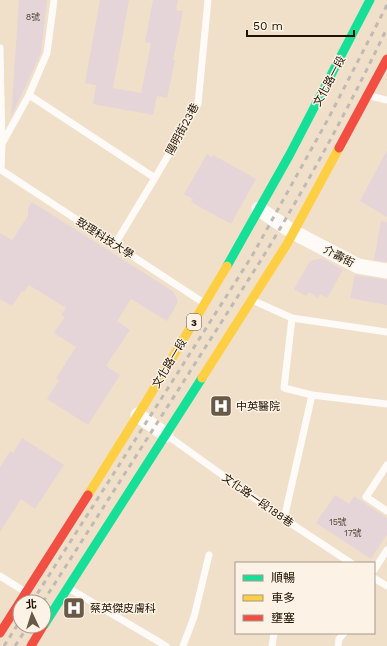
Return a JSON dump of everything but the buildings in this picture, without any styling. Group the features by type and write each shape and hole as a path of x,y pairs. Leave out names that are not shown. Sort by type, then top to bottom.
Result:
{"main road":[{"name":"文化路一段","path":"0,633 138,415 205,304 260,209 343,54 370,0"},
{"path":"52,613 294,232 387,59"},
{"path":"31,646 39,634"}],"street":[{"name":"介壽街","path":"260,209 294,232 358,266 387,271"},
{"path":"138,415 166,435"}],"lane":[{"path":"2,144 29,95 47,53 54,0"},
{"name":"陽明街23巷","path":"115,244 198,104 208,0"},
{"path":"0,48 2,144"},
{"path":"29,95 155,178"},
{"path":"368,96 387,100"},
{"name":"致理科技大學","path":"2,144 1,170 205,304"},
{"path":"252,300 292,318 387,332"},
{"path":"292,318 284,388 312,395 387,404"},
{"path":"284,519 312,395"},
{"name":"文化路一段188巷","path":"166,435 284,519 349,562"},
{"path":"387,465 366,497 387,510"},
{"path":"375,568 387,550"},
{"path":"183,646 194,617 209,555"},
{"path":"0,576 26,592"},
{"path":"375,581 387,586"},
{"path":"68,588 166,646"},
{"path":"272,646 274,634"},
{"path":"338,646 339,639 343,634"}],"railway":[{"path":"37,594 252,256 327,121 387,5"},
{"path":"48,594 278,232 343,117 387,28"},
{"path":"4,646 12,634"},
{"path":"15,646 23,634"}],"traffic: fast":[{"path":"227,266 290,154 370,0"},
{"path":"52,612 202,378"}],"traffic: slow":[{"path":"202,378 287,244 339,148"},
{"path":"88,495 146,402 227,266"}],"traffic: jam":[{"path":"339,148 387,59"},
{"path":"0,633 88,495"},
{"path":"31,646 38,634"}],"place":[{"name":"中英醫院","path":"221,406"},
{"name":"蔡英傑皮膚科","path":"74,608"}]}
